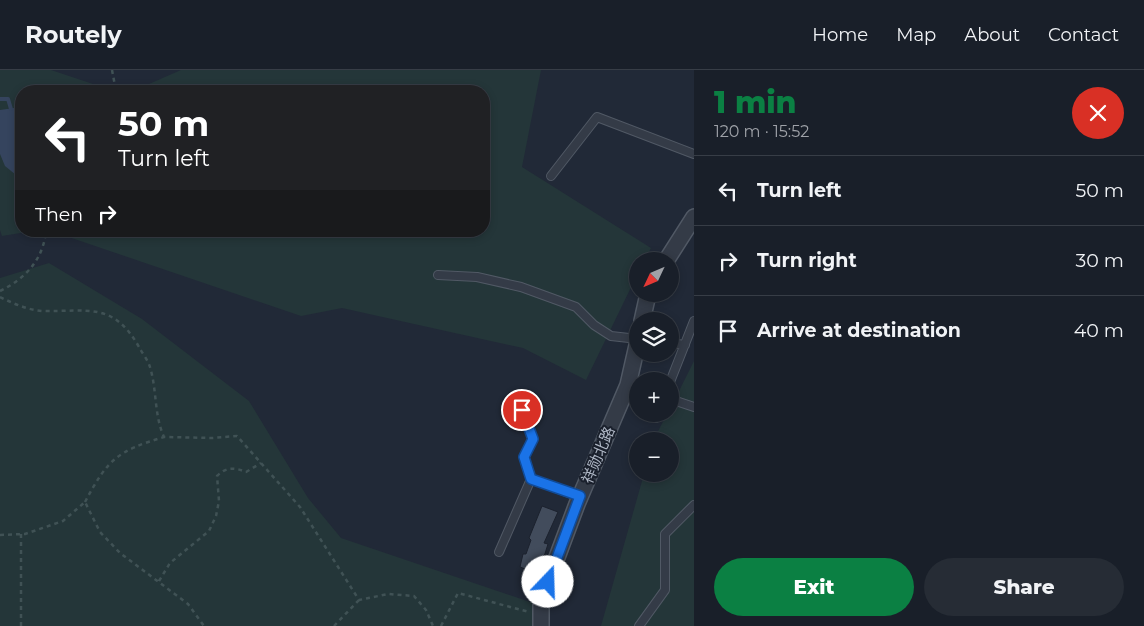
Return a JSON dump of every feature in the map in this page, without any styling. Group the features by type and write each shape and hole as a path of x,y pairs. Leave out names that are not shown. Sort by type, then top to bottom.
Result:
{"street":[{"path":"672,252 694,217"},
{"name":"祥勋北路","path":"541,621 541,600 580,496 628,385 633,362"}],"lane":[{"path":"551,176 597,117 694,154"},
{"path":"438,275 477,277 521,287 576,307 594,325 611,336 629,339"},
{"path":"674,372 694,321"},
{"path":"679,344 685,345"},
{"path":"679,403 694,407"},
{"path":"499,552 531,479 524,457 533,439 522,410"},
{"path":"531,479 580,496"},
{"path":"639,626 665,590 665,534 694,505"}],"path":[{"path":"112,70 115,85"},
{"path":"0,291 29,272 42,250 45,237"},
{"path":"0,297 21,307 42,311 74,309 105,313 130,332 150,366 159,426 164,438"},
{"path":"0,535 21,534 63,521 85,502 97,479 109,462 142,444 164,438 237,436 300,506 359,600"},
{"path":"159,580 170,564 208,531 216,516 219,501 217,476 222,470 230,468 246,472 261,463"},
{"path":"85,502 100,532 120,553 159,580 188,604 204,626"},
{"path":"21,534 21,626"},
{"path":"441,626 458,592 541,621"},
{"path":"334,626 359,600 388,594 414,596 426,610 434,626"}],"shaded area":[{"path":"0,70 51,70 96,85 15,85 15,234 2,236 0,230"},
{"path":"181,70 541,70 522,167 651,248 649,252 629,252 629,291 586,380 523,348 342,308 301,316 69,237 490,237 490,85 147,85"},
{"path":"49,263 142,319 249,401 308,498 341,538 533,603 533,626 0,626 0,278"},
{"path":"694,361 694,626 601,626 642,482 679,482 679,432 658,432 663,422 679,422 679,391"}],"water":[{"path":"15,108 15,174 5,166 0,154 0,110"}],"building":[{"path":"542,506 558,512 544,543 548,544 543,560 538,559 533,572 520,567 523,554 526,554 531,540 529,538"}],"waterway":[{"path":"0,99 8,99 11,109"}],"route":[{"path":"522,410 533,439 524,457 531,479 580,496 548,582"}]}
